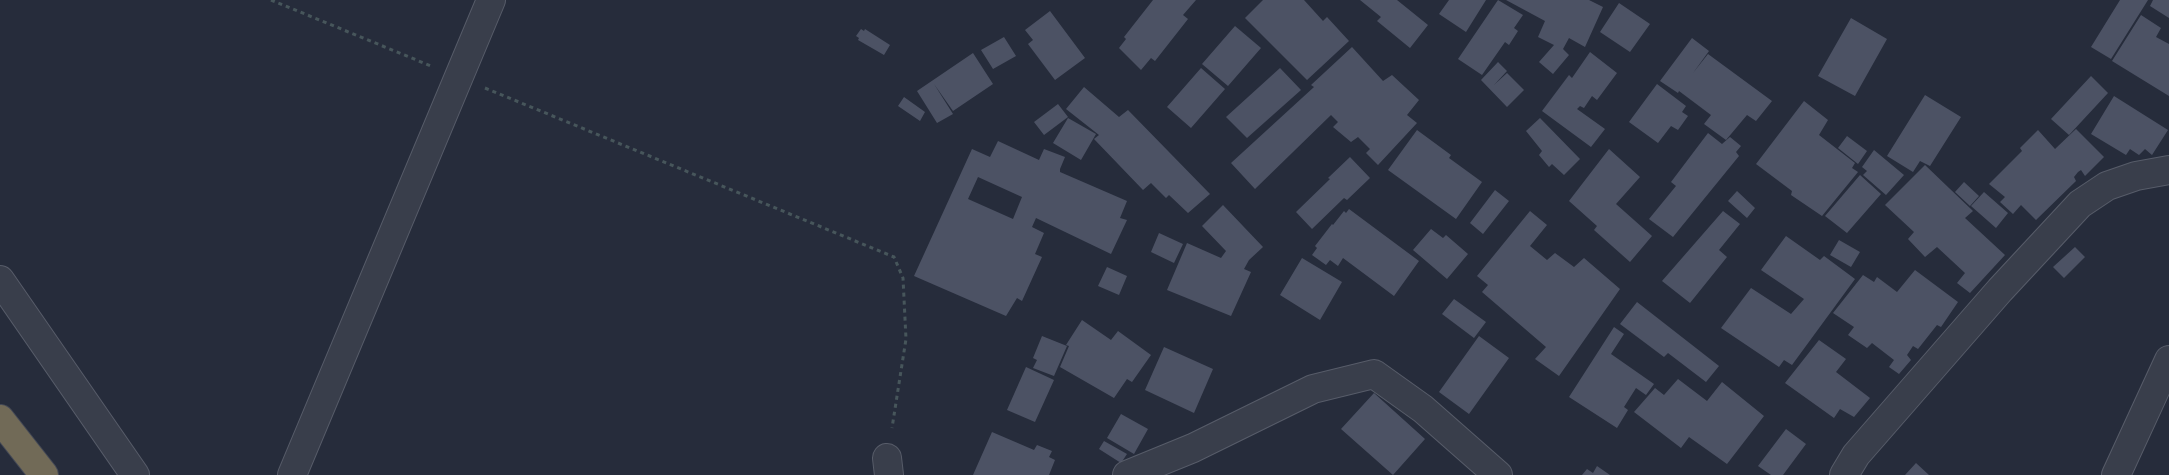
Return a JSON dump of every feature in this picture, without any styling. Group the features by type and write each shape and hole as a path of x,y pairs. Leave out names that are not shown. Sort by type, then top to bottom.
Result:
{"highway":[{"path":"0,419 44,475"}],"street":[{"path":"292,475 491,0"},
{"path":"1844,475 1856,455 2000,290 2080,204 2107,186 2136,176 2169,170"},
{"path":"0,280 134,475"},
{"path":"2116,475 2169,360"},
{"path":"1127,475 1193,448 1313,389 1374,374 1424,409 1498,475"}],"path":[{"path":"271,0 894,257 903,278 906,339 888,466"}],"building":[{"path":"1153,0 1196,0 1183,15 1188,19 1155,61 1151,58 1141,70 1119,48 1126,39 1124,37"},
{"path":"1263,0 1304,0 1323,21 1327,17 1349,41 1307,80 1245,18"},
{"path":"1360,0 1397,0 1428,25 1410,48 1377,21 1381,17"},
{"path":"1449,0 1486,0 1466,32 1439,14"},
{"path":"1498,0 1523,15 1514,28 1518,31 1509,45 1505,42 1482,75 1458,59"},
{"path":"1506,0 1589,0 1603,7 1585,47 1569,38 1563,49 1569,55 1553,74 1539,62 1554,45 1538,37 1545,21"},
{"path":"2120,0 2148,0 2111,59 2091,47"},
{"path":"2153,0 2169,0 2169,18 2150,6"},
{"path":"1619,3 1650,24 1630,52 1600,32"},
{"path":"1050,11 1085,58 1055,80 1028,44 1033,40 1025,30"},
{"path":"2141,15 2161,28 2156,37 2169,44 2169,96 2112,61"},
{"path":"1851,18 1887,39 1855,96 1818,76"},
{"path":"1235,26 1261,48 1228,86 1202,64"},
{"path":"861,29 864,31 865,29 890,45 884,55 858,40 859,38 856,36"},
{"path":"1004,37 1016,56 993,69 981,50"},
{"path":"1692,38 1709,51 1693,73 1708,54 1772,101 1756,121 1747,115 1726,140 1704,124 1711,115 1679,91 1678,93 1660,81"},
{"path":"1352,47 1383,81 1392,75 1419,100 1407,115 1417,123 1378,165 1366,153 1370,149 1358,137 1351,142 1333,127 1338,122 1331,115 1255,189 1231,163 1314,87 1311,85"},
{"path":"1590,52 1617,73 1597,100 1592,96 1584,108 1580,106 1577,109 1605,129 1591,147 1542,111 1569,75 1572,78"},
{"path":"973,53 993,84 953,111 934,84 953,114 937,123 917,91"},
{"path":"1498,62 1507,71 1494,85 1507,73 1524,90 1507,107 1481,80"},
{"path":"1201,68 1225,89 1191,128 1167,107"},
{"path":"1280,68 1301,90 1247,138 1226,117"},
{"path":"2091,76 2108,93 2069,135 2051,119"},
{"path":"1657,84 1686,106 1682,112 1688,116 1678,130 1671,126 1658,143 1629,122"},
{"path":"1084,87 1119,117 1128,110 1210,194 1188,213 1169,195 1166,198 1151,183 1143,190 1094,139 1099,135 1066,109"},
{"path":"1925,95 1961,117 1930,166 1920,161 1913,172 1887,156"},
{"path":"2114,96 2168,130 2152,155 2145,149 2139,155 2130,149 2126,155 2091,134"},
{"path":"904,97 925,112 920,121 898,106"},
{"path":"1804,101 1828,120 1819,135 1855,163 1852,168 1858,172 1822,216 1791,195 1792,191 1756,164"},
{"path":"1058,104 1068,117 1044,135 1034,122"},
{"path":"1068,118 1096,134 1081,160 1053,143"},
{"path":"1540,118 1580,159 1564,175 1552,164 1549,167 1539,155 1542,151 1526,131"},
{"path":"2076,129 2104,157 2085,176 2081,170 2078,172 2074,177 2076,181 2036,220 2021,205 2013,214 2000,202 2005,197 1989,184 2022,151 2020,148 2038,130 2055,149"},
{"path":"1417,130 1451,155 1449,158 1482,182 1456,219 1388,170"},
{"path":"1708,133 1722,144 1730,137 1741,146 1736,152 1739,156 1673,237 1649,219 1676,186 1671,182"},
{"path":"1847,136 1867,151 1858,164 1838,148"},
{"path":"998,141 1039,160 1044,149 1065,157 1060,172 1127,201 1120,218 1127,220 1111,254 1036,218 1032,227 1044,233 1035,254 1042,257 1022,301 1017,298 1006,316 914,276 972,149 990,157","holes":["978,177 1022,197 1013,219 968,199"]},
{"path":"1609,149 1640,177 1616,204 1652,236 1630,262 1594,230 1597,226 1569,201"},
{"path":"1874,150 1904,175 1886,195 1863,175 1867,171 1862,167"},
{"path":"1350,157 1370,178 1347,200 1344,198 1312,229 1296,212"},
{"path":"1925,165 1973,211 1965,218 2005,255 1970,293 1957,283 1965,273 1937,247 1925,257 1908,239 1914,232 1885,205"},
{"path":"1860,175 1881,194 1847,233 1825,216"},
{"path":"1964,182 1979,196 1970,206 1955,192"},
{"path":"1495,190 1509,201 1483,234 1470,223"},
{"path":"1737,191 1755,208 1747,218 1728,201"},
{"path":"1984,192 2008,213 1996,228 1971,206"},
{"path":"1223,205 1263,247 1249,260 1244,269 1251,272 1231,316 1167,290 1187,243 1221,258 1226,251 1202,226"},
{"path":"1349,209 1419,261 1394,296 1343,258 1338,266 1330,260 1326,265 1312,255 1317,248 1315,246 1332,224 1344,211 1346,213"},
{"path":"1530,211 1547,225 1530,246 1547,260 1555,253 1574,267 1584,258 1620,289 1559,376 1535,359 1546,347 1482,292 1488,285 1477,276"},
{"path":"1723,211 1740,224 1719,250 1727,257 1690,303 1662,281"},
{"path":"1431,229 1443,238 1446,235 1468,254 1447,279 1413,250"},
{"path":"1159,233 1183,244 1174,263 1151,252"},
{"path":"1786,236 1820,260 1824,256 1855,279 1792,365 1784,360 1779,367 1721,328 1751,288 1791,314 1804,299 1761,270"},
{"path":"1839,240 1860,252 1851,267 1830,255"},
{"path":"2075,247 2085,257 2064,278 2053,267"},
{"path":"1302,258 1342,282 1320,320 1280,295"},
{"path":"1107,267 1127,276 1119,295 1098,286"},
{"path":"1915,270 1958,302 1941,327 1937,325 1918,349 1913,346 1907,355 1911,360 1899,374 1889,367 1894,360 1872,343 1867,348 1848,335 1854,327 1833,313 1863,275 1874,282 1877,277 1897,292"},
{"path":"1454,299 1486,322 1474,338 1442,314"},
{"path":"1637,302 1719,366 1706,382 1668,353 1664,357 1620,324"},
{"path":"1082,320 1111,340 1118,331 1151,355 1132,382 1127,379 1114,398 1060,367 1069,346 1066,345"},
{"path":"1614,327 1624,334 1611,354 1654,384 1646,395 1636,388 1624,407 1628,410 1617,428 1569,397"},
{"path":"1042,336 1067,346 1054,376 1033,368 1037,360 1033,358"},
{"path":"1479,336 1509,358 1469,414 1439,392"},
{"path":"1819,340 1846,359 1836,372 1870,398 1854,417 1840,409 1834,418 1785,383"},
{"path":"1164,347 1213,369 1194,413 1145,390"},
{"path":"1026,367 1054,380 1035,422 1007,410"},
{"path":"1678,379 1707,401 1722,382 1764,416 1727,464 1689,437 1681,448 1634,412 1655,388 1664,395"},
{"path":"1374,393 1425,439 1393,475 1341,429"},
{"path":"1121,414 1148,429 1134,454 1107,438"},
{"path":"1786,429 1806,444 1783,475 1771,475 1758,466"},
{"path":"992,432 1034,450 1037,445 1052,451 1049,457 1055,460 1049,475 973,475"},
{"path":"1104,441 1127,454 1121,463 1099,449"},
{"path":"1916,463 1929,475 1905,475"},
{"path":"1597,466 1610,475 1582,475 1587,469 1593,473"}]}
